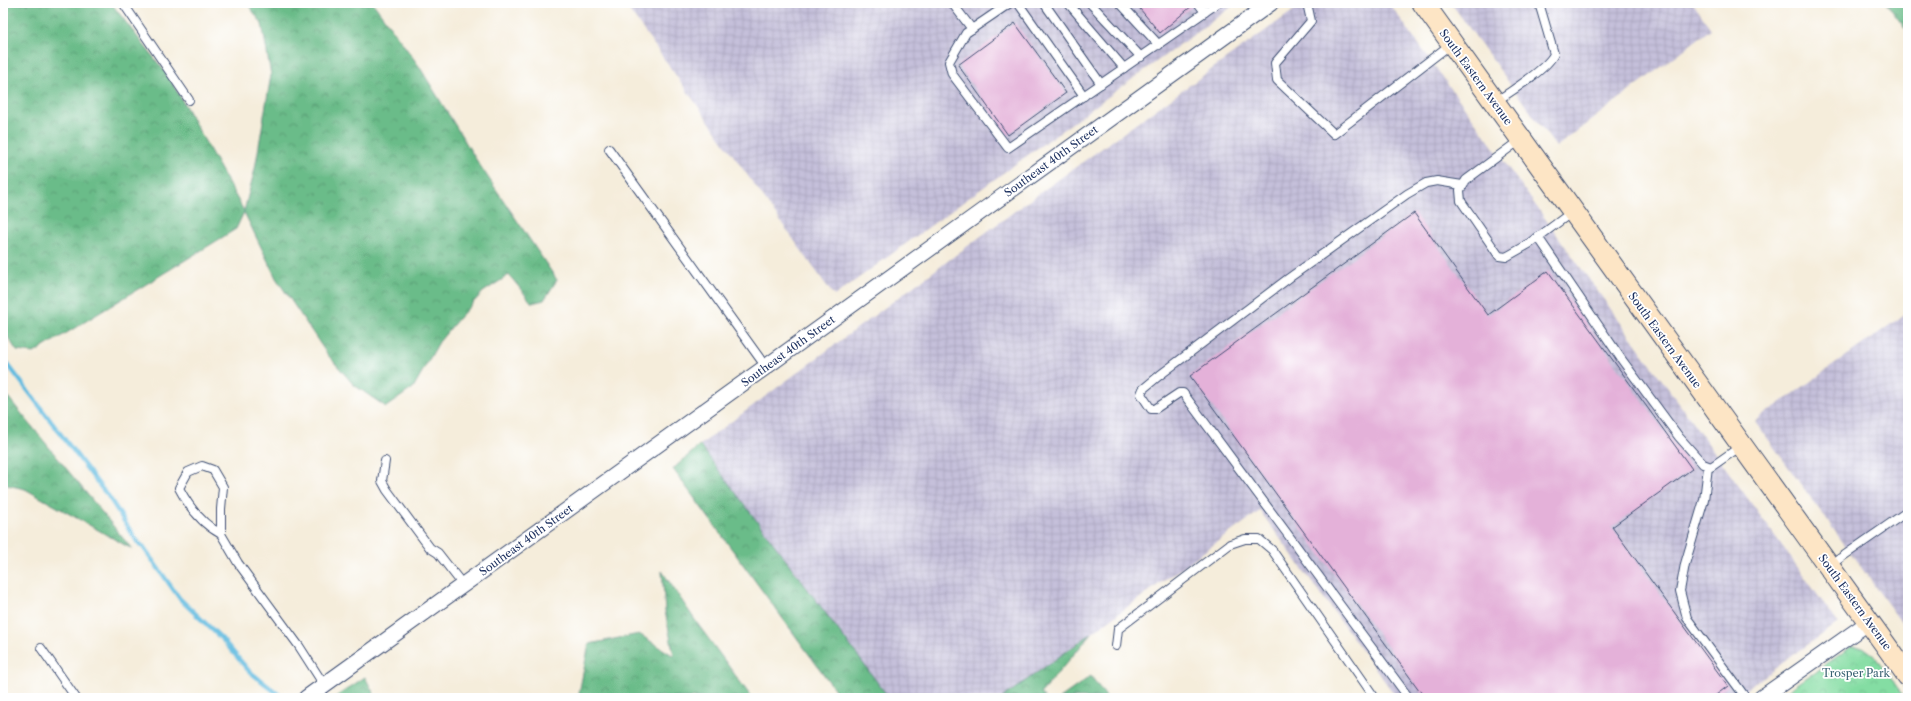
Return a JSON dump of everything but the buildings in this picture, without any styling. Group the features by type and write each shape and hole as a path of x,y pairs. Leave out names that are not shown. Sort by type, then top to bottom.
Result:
{"main road":[{"name":"South Eastern Avenue","path":"1423,3 1908,676"}],"street":[{"name":"Southeast 40th Street","path":"306,698 1271,3"},
{"path":"1761,698 1869,622"}],"lane":[{"path":"123,3 189,100"},
{"path":"952,3 972,29"},
{"path":"1010,3 966,33 949,62 952,74 1008,148 1218,3"},
{"path":"1018,3 1084,96"},
{"path":"1044,3 1102,84"},
{"path":"1068,3 1124,68"},
{"path":"1090,3 1141,57"},
{"path":"1120,3 1159,45"},
{"path":"1198,3 1206,12"},
{"path":"1307,3 1311,20 1275,63 1277,80 1334,134 1452,44"},
{"path":"1494,103 1530,77 1552,58 1554,54 1539,3"},
{"path":"1521,139 1466,180 1462,185 1461,201 1499,256 1506,257 1538,237 1572,211"},
{"path":"609,149 766,367"},
{"path":"1409,698 1183,393 1179,393 1155,409 1151,409 1141,394 1143,389 1289,278 1407,194 1426,183 1437,181 1462,185"},
{"path":"1538,237 1622,360 1678,437 1703,464 1711,467 1742,446"},
{"path":"385,462 382,481 387,490 430,548 438,553 464,585"},
{"path":"221,534 208,527 187,503 179,488 188,472 202,466 213,470 223,487 221,534 238,564 299,646 324,685"},
{"path":"1708,466 1704,500 1685,564 1680,591 1687,618 1746,698"},
{"path":"1828,566 1908,511"},
{"path":"1116,646 1118,629 1223,549 1230,544 1245,539 1259,539 1272,550 1375,698"},
{"path":"40,648 76,698"}],"shaded area":[{"path":"624,3 1237,3 834,296"},
{"path":"1304,3 1389,3 1838,623 1734,698 1397,698 1260,511 1002,698 889,698 700,445 1023,205"},
{"path":"1451,3 1693,3 1711,29 1556,147"},
{"path":"1908,312 1908,632 1755,421"}],"green space":[{"path":"3,3 111,3 169,77 244,211 255,169 271,75 262,24 247,3 373,3 419,66 477,161 557,280 544,300 532,303 509,275 483,292 439,342 413,388 386,407 354,385 327,354 276,278 244,212 236,229 34,353 17,351 3,330"},
{"path":"1886,3 1908,3 1908,32"},
{"path":"8,397 132,549 25,489 3,484 3,399"},
{"path":"700,445 889,698 841,698 673,469"},
{"path":"662,571 697,623 752,698 664,698 662,696 659,698 578,698 589,644 639,634 674,656 665,611"},
{"path":"1092,633 1041,693 1045,698 1002,698"},
{"name":"Trosper Park","path":"1851,647 1863,647 1874,655 1905,698 1777,698"},
{"path":"1091,676 1107,698 1060,698"},
{"path":"365,677 376,698 334,698"}],"waterway":[{"path":"3,358 107,494 138,543 143,547 180,599 222,639 249,671 283,698"}]}
